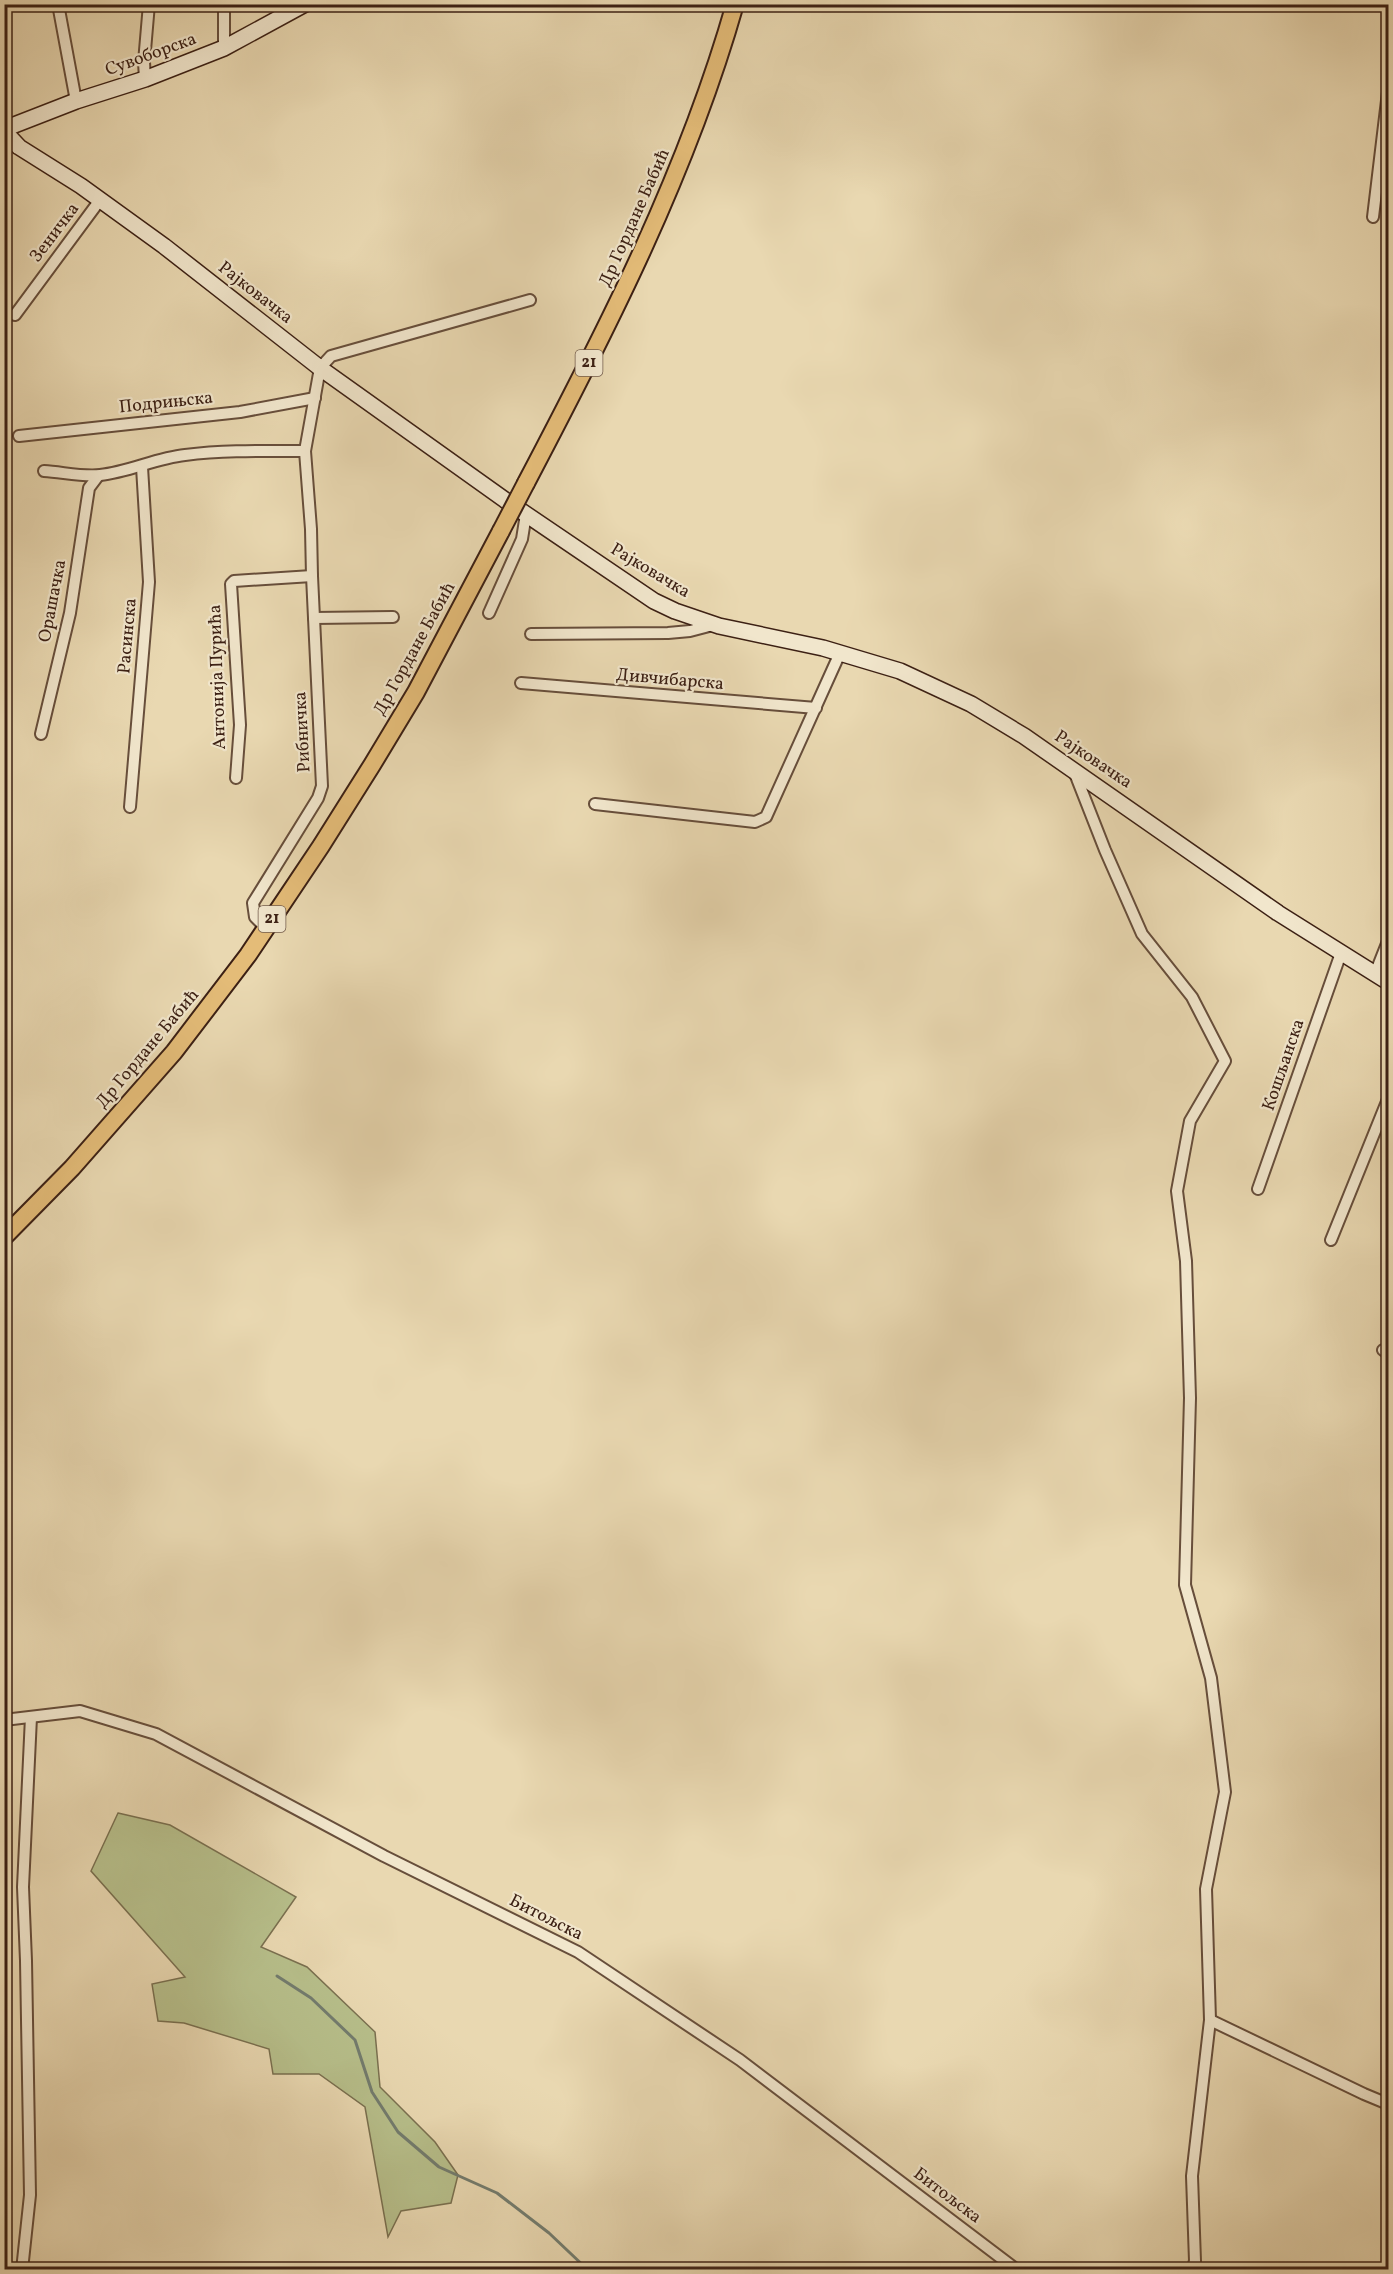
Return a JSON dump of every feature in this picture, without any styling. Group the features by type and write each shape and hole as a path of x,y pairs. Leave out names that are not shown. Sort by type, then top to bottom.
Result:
{"main road":[{"name":"Сувоборска","path":"4,130 76,101 145,79 224,48 305,4"},
{"name":"Др Гордане Бабић","path":"4,1237 72,1168 174,1052 266,928 327,837 416,692 601,340 663,209 695,127 735,4"},
{"name":"Рајковачка","path":"4,130 20,147 164,246 320,368 526,514 654,601 713,624 840,653 912,675 971,704 1024,736 1251,895 1382,978"}],"street":[{"path":"58,4 76,101"},
{"path":"145,79 144,62 149,4"},
{"path":"224,4 224,48"},
{"path":"1373,217 1389,92"},
{"name":"Зеничка","path":"15,315 100,200"},
{"path":"320,368 331,356 530,300"},
{"name":"Рибничка","path":"266,928 255,917 253,903 318,798 322,786 312,576 312,529 305,451 320,368"},
{"name":"Подрињска","path":"19,436 231,413 315,398"},
{"path":"45,471 98,476 142,467 169,457 214,452 305,451"},
{"name":"Расинска","path":"130,807 149,582 142,467"},
{"name":"Орашачка","path":"41,734 70,613 89,488 98,476"},
{"path":"489,613 522,539 526,514"},
{"name":"Антонија Пурића","path":"236,778 240,725 231,584 234,581 312,576"},
{"path":"314,618 393,617"},
{"path":"531,634 668,633 690,631 713,624"},
{"path":"595,804 755,822 766,817 840,653"},
{"name":"Дивчибарска","path":"521,682 816,708"},
{"path":"1074,771 1105,850 1142,934 1192,997 1225,1061 1190,1121 1177,1191 1186,1262 1190,1398 1185,1585 1212,1678 1225,1792 1206,1889 1210,2020 1192,2176 1195,2262 1192,2270"},
{"path":"1382,978 1389,941"},
{"name":"Кошљанска","path":"1258,1189 1341,953"},
{"path":"1331,1240 1389,1099"},
{"name":"Битољска","path":"4,1720 80,1711 156,1734 384,1856 578,1952 740,2060 1017,2270"},
{"path":"22,2270 30,2195 30,2172 26,1961 22,1887 32,1717"},
{"path":"1210,2020 1389,2104"}],"green space":[{"path":"118,1813 170,1825 296,1897 261,1947 307,1967 375,2032 380,2087 435,2142 458,2175 451,2203 401,2211 388,2237 365,2107 319,2074 273,2074 269,2049 184,2023 158,2021 152,1984 185,1977 91,1871"}],"waterway":[{"path":"277,1976 311,1998 355,2040 372,2092 398,2132 439,2167 497,2193 549,2233 588,2270"}]}
